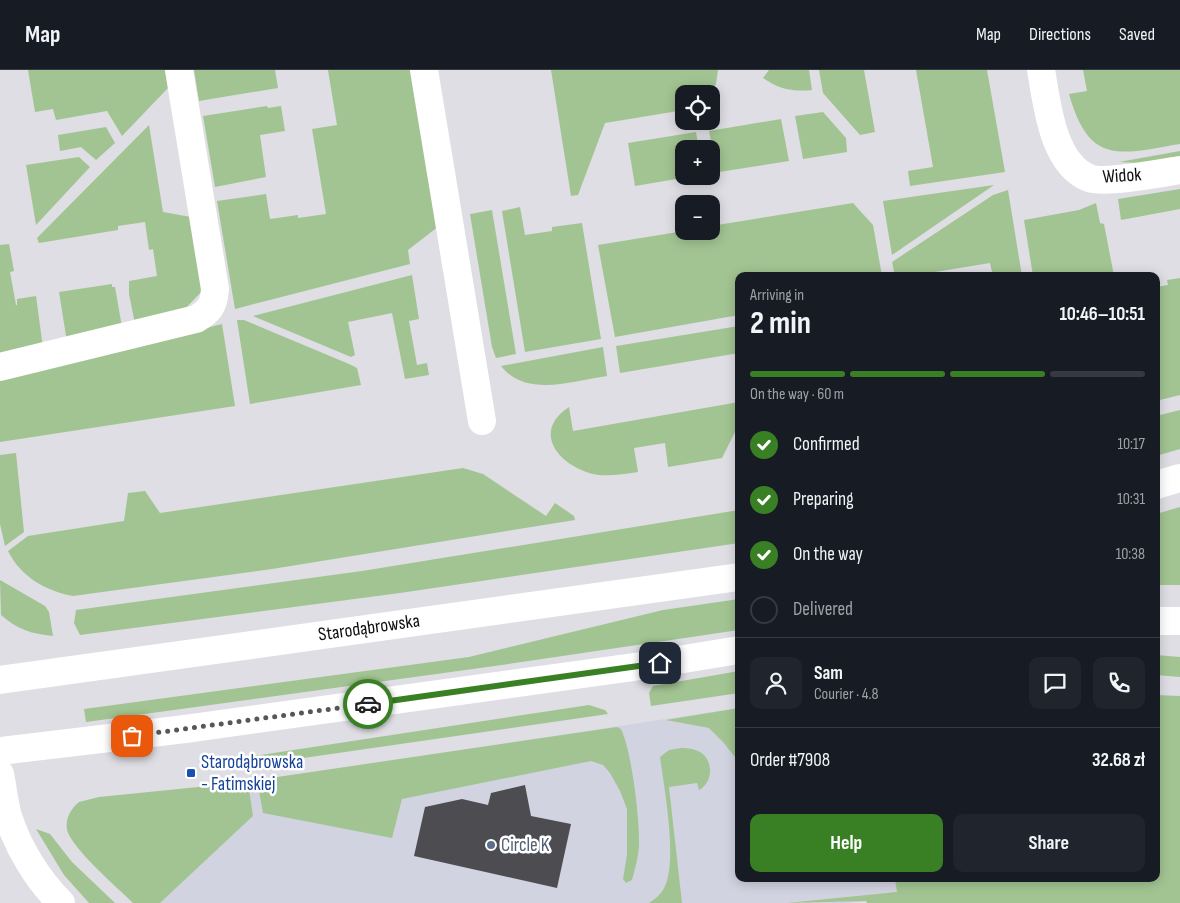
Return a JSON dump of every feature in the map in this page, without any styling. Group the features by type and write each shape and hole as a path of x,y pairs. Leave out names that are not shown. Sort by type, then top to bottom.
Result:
{"street":[{"path":"0,367 196,319 208,312 214,302 213,270 178,70"},
{"path":"424,70 482,421"},
{"name":"Widok","path":"1041,70 1055,137 1064,155 1075,168 1089,178 1105,179 1180,170"},
{"path":"1160,484 1180,478"},
{"name":"Starodąbrowska","path":"0,680 735,578"},
{"path":"1160,621 1180,621"},
{"path":"0,751 185,729 641,666 735,651"},
{"path":"0,774 8,815 16,837 44,886 61,903"}],"shaded area":[{"path":"735,709 735,882 900,882 902,897 849,903 160,903 253,816 248,782"}],"green space":[{"path":"28,70 166,70 169,87 122,136 107,111 56,120 53,109 35,112"},
{"path":"194,70 275,70 278,88 199,101"},
{"path":"328,70 413,70 439,226 408,250 410,264 235,309 217,201 266,194 270,219 326,214 312,129 337,125"},
{"path":"551,70 718,70 715,85 675,85 675,111 605,123 578,195 571,196"},
{"path":"769,70 809,70 812,90 798,91 775,85 763,78"},
{"path":"819,70 864,70 875,132 860,135 823,93"},
{"path":"916,70 987,70 1005,172 910,186 908,171 933,167"},
{"path":"1083,70 1180,70 1180,144 1124,152 1110,150 1097,144 1086,134 1077,117 1069,94 1087,91"},
{"path":"267,106 268,108 281,106 285,131 260,135 266,177 215,187 203,116"},
{"path":"823,112 846,138 847,152 803,159 795,116"},
{"path":"781,119 789,161 720,172 720,140 711,140 709,131"},
{"path":"149,125 163,212 191,217 204,289 182,312 135,324 129,294 129,281 157,276 153,249 149,250 145,222 118,226 118,230 39,243 37,238"},
{"path":"106,127 115,143 96,160 81,147 60,151 58,135"},
{"path":"696,132 697,140 675,140 675,179 635,186 628,143"},
{"path":"1180,151 1180,156 1141,163 1119,162"},
{"path":"79,157 90,167 36,225 26,165"},
{"path":"994,185 892,255 883,201"},
{"path":"1180,189 1180,209 1121,220 1118,199"},
{"path":"1008,190 1021,272 992,272 990,263 935,272 894,272 892,262 993,195"},
{"path":"853,203 873,225 881,272 735,272 735,316 615,337 598,245 675,232 675,240 720,240 720,225"},
{"path":"1096,203 1100,223 1104,224 1113,272 1032,272 1024,220 1079,210"},
{"path":"520,207 525,235 552,231 552,227 582,223 601,339 525,352 502,211"},
{"path":"492,210 516,354 496,358 492,347 470,214"},
{"path":"9,244 14,271 10,272 16,305 17,299 36,296 43,348 0,359 0,245"},
{"path":"412,275 419,319 409,321 417,365 427,363 429,375 405,379 392,313 348,322 355,355 351,357 253,316"},
{"path":"1180,278 1180,395 1160,400 1160,286 1168,285 1167,280"},
{"path":"112,284 112,287 115,287 122,327 67,342 59,292"},
{"path":"237,320 244,320 357,368 361,385 250,404"},
{"path":"222,324 235,406 0,442 0,380"},
{"path":"735,327 735,354 620,373 616,346"},
{"path":"603,347 607,376 550,385 536,385 523,382 511,376 501,366"},
{"path":"735,403 735,432 722,458 668,467 665,443 634,448 638,472 599,475 586,472 563,458 551,439 551,428 557,417 569,407 573,431"},
{"path":"1180,410 1180,449 1160,455 1160,415"},
{"path":"16,453 24,532 5,546 0,524 0,455"},
{"path":"463,468 483,474 546,516 555,503 574,516 575,520 272,569 73,596 53,591 35,581 20,568 8,551 28,536 124,521 128,493 145,491 160,513"},
{"path":"1180,507 1180,585 1160,585 1160,513"},
{"path":"735,511 735,544 400,593 80,635 74,623 76,610 362,571"},
{"path":"0,580 45,606 49,612 53,636 25,630 1,615"},
{"path":"735,600 735,631 502,665 86,722 84,709 469,657 663,610"},
{"path":"1160,655 1180,657 1180,677 1160,675"},
{"path":"735,672 735,694 651,706 649,693 653,686"},
{"path":"1160,695 1180,696 1180,903 867,903 866,901 787,903 897,892 895,882 1160,882"},
{"path":"589,705 605,710 608,714 227,769 221,761"},
{"path":"735,709 735,757 709,728 666,720"},
{"path":"617,727 621,729 629,753 638,821 639,847 637,859 632,880 626,883 623,879 627,855 627,809 610,773 603,765 591,761 402,799 392,838 263,813 257,780"},
{"path":"693,749 704,755 709,764 710,774 706,784 699,790 697,783 669,787 682,903 649,903 663,890 668,878 670,863 669,825 660,757 669,750"},
{"path":"248,782 253,816 160,903 133,903 86,858 67,830 69,814 79,802 99,797"},
{"path":"36,829 50,834 72,862 115,903 89,903 64,875"}],"building":[{"name":"Circle K","path":"525,785 531,816 571,824 557,888 414,856 425,807 462,799 488,805 491,793"}],"way so far":[{"path":"132,736 368,704"}],"place":[{"name":"Starodąbrowska - Fatimskiej","path":"191,773"},
{"name":"Circle K","path":"491,845"}],"route":[{"path":"368,704 660,663"}]}
